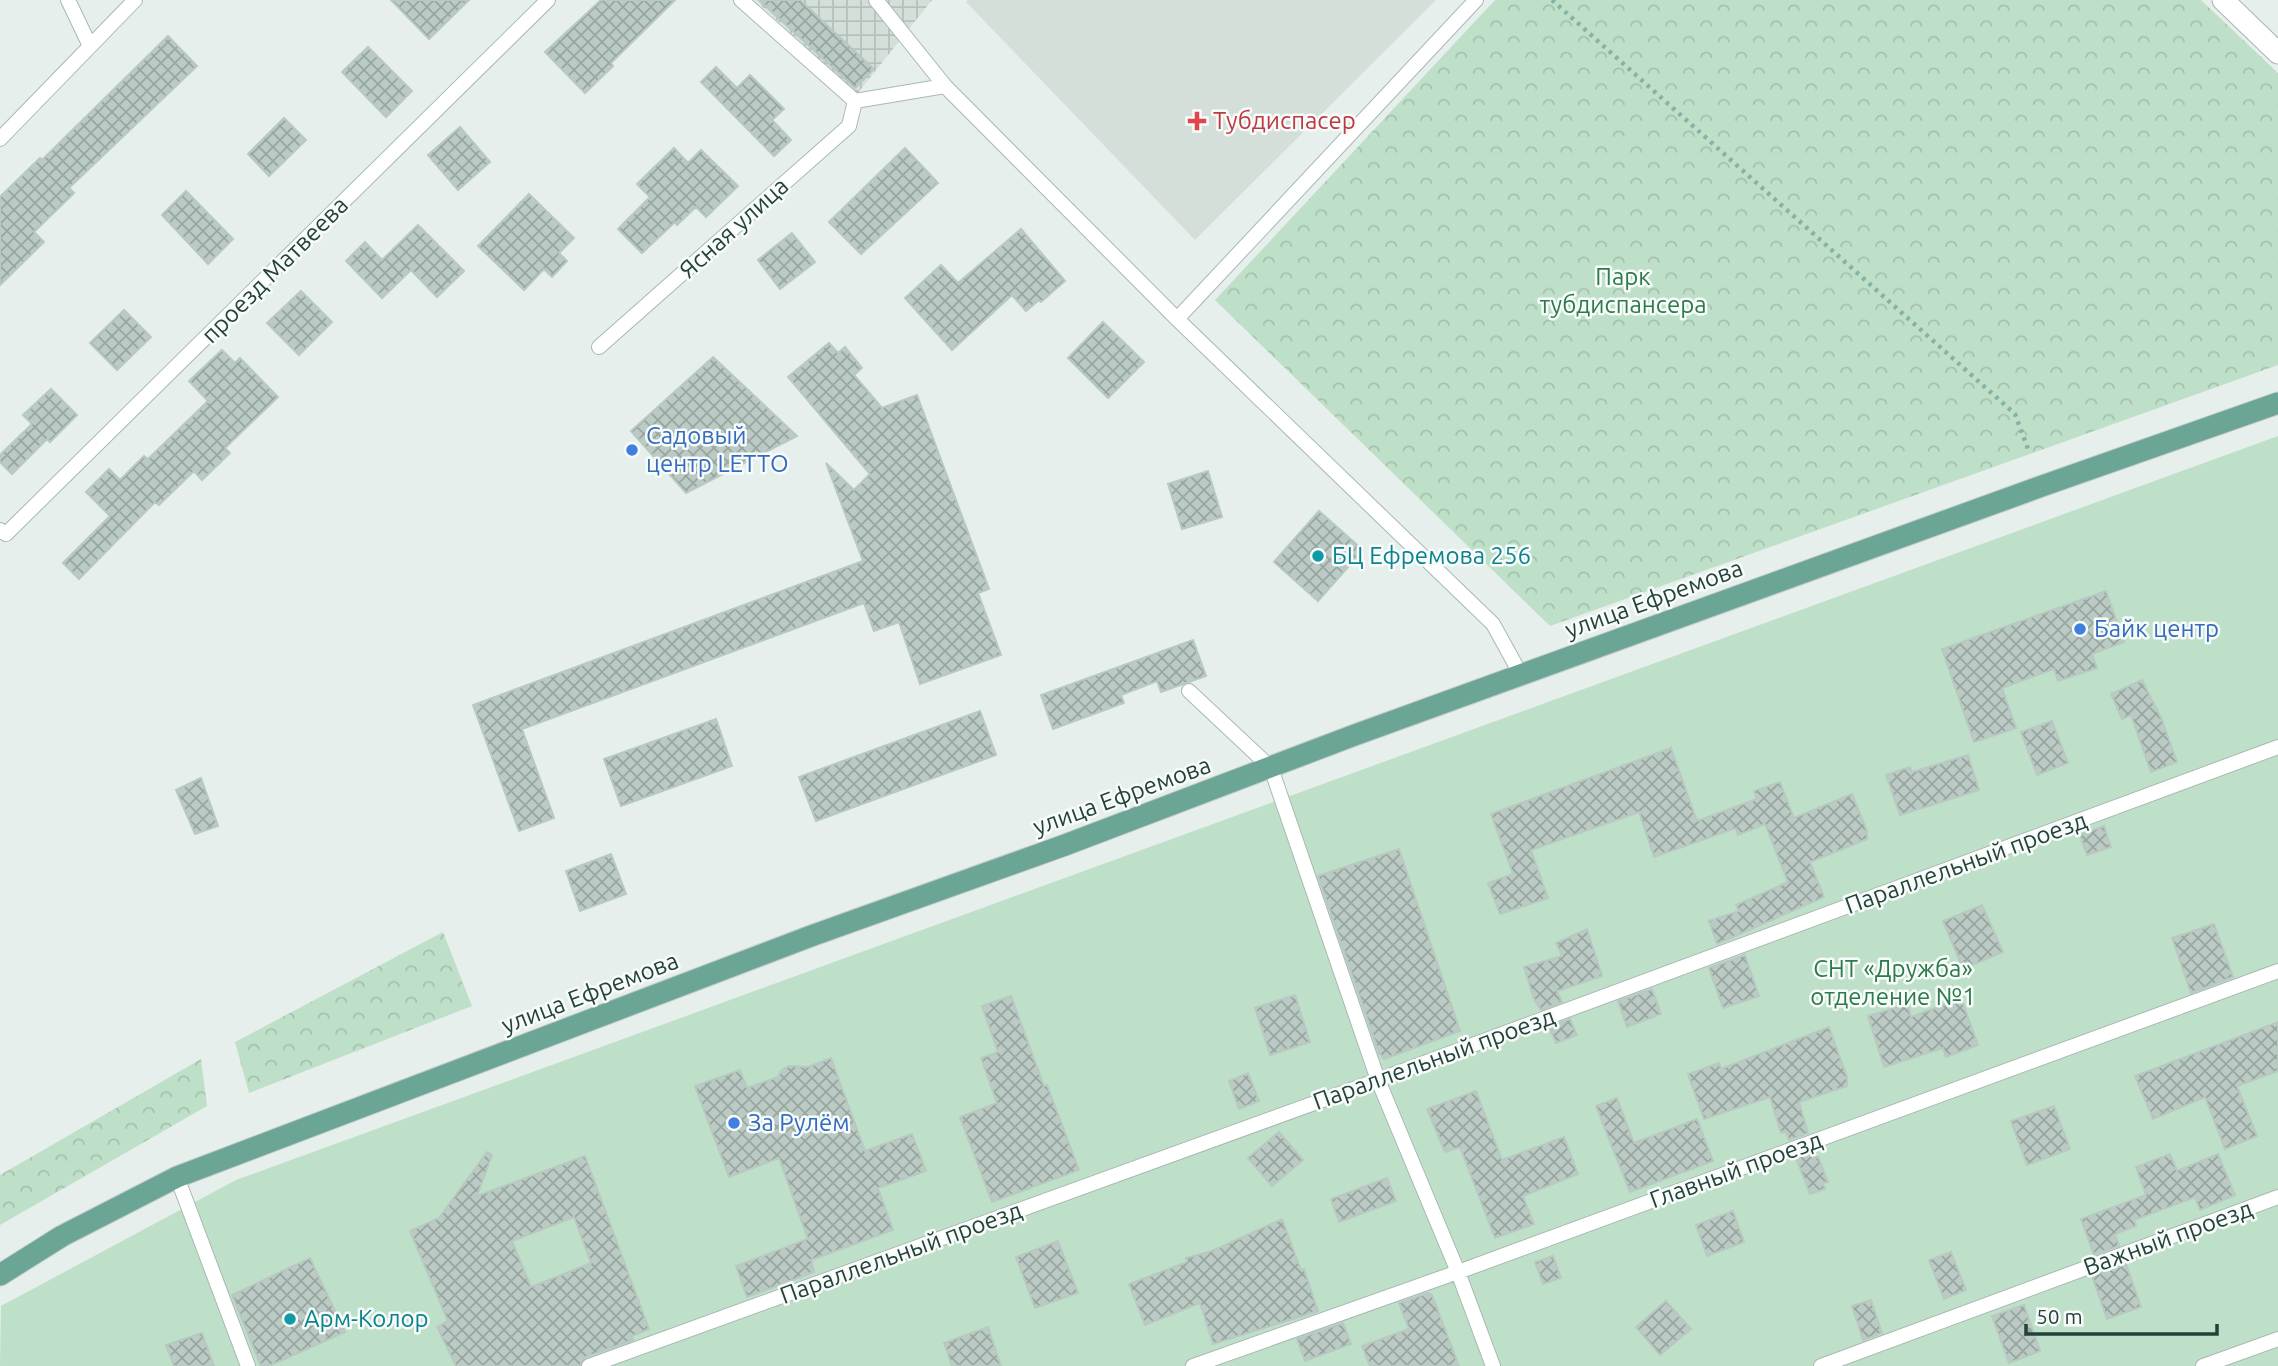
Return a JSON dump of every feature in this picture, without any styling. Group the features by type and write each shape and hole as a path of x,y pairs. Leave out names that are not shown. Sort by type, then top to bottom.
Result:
{"main road":[{"name":"улица Ефремова","path":"0,1275 62,1236 177,1177 811,936 1352,736 2278,403"}],"street":[{"path":"2223,0 2278,53"}],"lane":[{"path":"68,0 90,46"},
{"path":"0,139 135,0"},
{"name":"проезд Матвеева","path":"0,530 6,534 548,0"},
{"path":"741,0 855,101 946,86"},
{"path":"876,0 946,86 1177,319 1493,624 1521,675"},
{"path":"1177,319 1476,0"},
{"name":"Ясная улица","path":"599,348 849,126 855,101"},
{"path":"1189,691 1271,768 1378,1080 1458,1272 1493,1366"},
{"name":"Параллельный проезд","path":"589,1366 1378,1080 2278,747"},
{"name":"Главный проезд","path":"1193,1366 1458,1272 2278,971"},
{"path":"177,1177 248,1366"},
{"name":"Важный проезд","path":"1821,1366 2278,1198"},
{"path":"2203,1366 2278,1339"}],"path":[{"path":"1552,0 2015,414 2028,449"}],"shaded area":[{"path":"755,0 932,0 857,94"},
{"name":"Тубдиспасер","path":"1436,0 1195,240 966,2"}],"green space":[{"name":"Парк тубдиспансера","path":"1495,0 2201,0 2278,73 2278,365 1550,626 1215,300"},
{"name":"СНТ «Дружба» отделение №1","path":"2278,436 2278,1366 0,1366 1,1306 236,1180"},
{"path":"443,932 472,1006 249,1093 235,1042"},
{"path":"201,1059 207,1106 0,1225 0,1175"}],"building":[{"path":"391,0 469,0 429,39"},
{"path":"601,0 675,0 611,63 613,66 585,93 545,52"},
{"path":"759,0 800,0 874,69 855,88"},
{"path":"168,36 197,66 69,188 74,193 34,232 44,242 0,285 0,197 40,158 42,160"},
{"path":"368,47 412,91 386,117 342,72"},
{"path":"716,67 737,88 750,75 784,109 772,120 791,140 774,156 701,82"},
{"path":"284,118 306,140 269,176 248,154"},
{"path":"460,127 490,162 458,190 428,155"},
{"path":"674,148 688,163 701,150 738,186 706,217 696,207 677,225 675,222 642,253 618,229 650,197 637,184"},
{"path":"905,148 938,183 861,254 829,222"},
{"path":"186,191 233,239 208,264 162,215"},
{"path":"529,194 574,238 559,253 567,261 552,277 544,269 524,290 478,246"},
{"path":"418,225 464,271 437,297 411,270 382,298 346,261 365,242 382,260"},
{"path":"1021,229 1065,281 1026,311 1012,295 952,350 905,298 941,265 958,283"},
{"path":"792,233 815,262 780,289 758,260"},
{"path":"301,291 332,322 299,355 267,323"},
{"path":"124,310 151,337 117,370 90,343"},
{"path":"1103,322 1144,362 1108,398 1068,358"},
{"path":"829,343 838,353 845,347 862,368 854,375 882,408 917,395 989,589 978,593 1001,655 920,684 899,622 874,631 864,603 522,729 554,818 519,831 473,705 863,561 826,463 854,490 870,474 788,377"},
{"path":"222,350 235,363 240,358 278,397 225,448 230,453 202,480 194,471 159,505 155,502 79,579 63,563 110,516 86,492 109,469 120,480 144,456 148,459 208,401 189,381"},
{"path":"713,357 797,436 686,493 631,431"},
{"path":"51,389 77,415 50,442 47,439 12,474 0,462 0,455 32,424 23,415"},
{"path":"1208,471 1222,517 1182,529 1168,484"},
{"name":"БЦ Ефремова 256","path":"1319,511 1363,550 1318,601 1274,562"},
{"path":"2106,591 2124,642 2092,654 2097,668 2058,681 2054,669 2002,688 2016,728 1974,742 1942,649"},
{"path":"1193,640 1206,676 1161,692 1157,681 1121,695 1124,703 1053,729 1041,695"},
{"path":"2142,680 2162,720 2177,762 2151,772 2131,715 2122,719 2111,694"},
{"path":"980,711 996,755 816,821 799,777"},
{"path":"716,719 732,766 621,806 604,759"},
{"path":"2052,721 2068,763 2037,775 2021,732"},
{"path":"1671,748 1697,821 1757,799 1754,791 1780,782 1794,818 1852,794 1867,831 1867,839 1810,862 1824,897 1717,944 1709,921 1739,911 1736,905 1788,882 1765,824 1738,835 1736,828 1654,857 1639,812 1531,850 1548,898 1500,914 1488,883 1513,874 1491,814"},
{"path":"1968,755 1979,790 1900,815 1886,775 1910,767 1912,772"},
{"path":"201,778 218,826 195,834 176,790"},
{"path":"2104,826 2111,847 2087,855 2080,835"},
{"path":"1399,849 1460,1031 1384,1059 1379,1053 1318,876"},
{"path":"611,854 626,894 580,911 566,871"},
{"path":"1982,905 2003,952 1963,969 1943,921"},
{"path":"2214,924 2233,977 2191,993 2172,938"},
{"path":"1587,929 1602,976 1557,991 1562,1002 1541,1010 1534,999 1524,967 1562,956 1556,943"},
{"path":"1745,955 1759,996 1723,1008 1709,968"},
{"path":"1652,989 1661,1014 1627,1027 1618,1001"},
{"path":"1295,995 1310,1042 1270,1055 1255,1008"},
{"path":"1011,996 1079,1170 992,1202 960,1117 997,1103 981,1058 998,1052 982,1006"},
{"path":"1961,998 1978,1045 1946,1057 1943,1048 1884,1067 1868,1016 1908,1004 1911,1017"},
{"path":"1570,1019 1577,1035 1556,1043 1549,1027"},
{"path":"2278,1022 2278,1071 2237,1086 2257,1136 2225,1149 2205,1097 2153,1119 2135,1076"},
{"path":"1829,1027 1847,1077 1847,1086 1799,1102 1808,1133 1789,1140 1786,1132 1781,1133 1770,1097 1704,1119 1688,1074 1719,1063 1721,1069"},
{"path":"831,1058 865,1151 912,1134 926,1171 878,1188 893,1230 811,1260 814,1272 747,1297 736,1266 808,1239 779,1158 729,1177 695,1086 740,1070 747,1088 778,1077 782,1070 789,1066 808,1067"},
{"path":"1248,1073 1259,1101 1239,1109 1229,1081"},
{"path":"1476,1091 1502,1160 1564,1137 1578,1174 1523,1196 1534,1224 1495,1238 1460,1147 1445,1152 1427,1109"},
{"path":"1617,1098 1634,1143 1697,1119 1713,1161 1630,1192 1596,1106"},
{"path":"2054,1106 2070,1149 2027,1165 2011,1121"},
{"path":"1279,1132 1303,1160 1272,1186 1248,1158"},
{"path":"487,1152 492,1155 477,1196 585,1156 649,1329 632,1336 633,1340 585,1357 580,1366 456,1366 437,1327 448,1321 410,1231 439,1218","holes":["574,1217 591,1263 531,1287 512,1241"]},
{"path":"1814,1152 1828,1182 1823,1183 1825,1189 1810,1194 1796,1158"},
{"path":"2170,1154 2177,1171 2218,1154 2235,1195 2200,1210 2195,1197 2134,1220 2136,1226 2115,1234 2119,1246 2094,1255 2081,1219 2146,1195 2136,1167"},
{"path":"1387,1178 1396,1201 1339,1222 1331,1199"},
{"path":"1733,1211 1744,1242 1707,1256 1696,1225"},
{"path":"1282,1219 1301,1270 1304,1269 1318,1311 1213,1344 1200,1303 1145,1325 1129,1284 1187,1262 1186,1258 1212,1251"},
{"path":"1058,1241 1078,1293 1035,1308 1016,1257"},
{"path":"1951,1252 1966,1290 1944,1299 1929,1260"},
{"path":"1553,1256 1561,1278 1543,1284 1535,1262"},
{"name":"Арм-Колор","path":"310,1258 345,1332 269,1366 261,1366 232,1295"},
{"path":"2126,1264 2141,1307 2107,1319 2092,1276"},
{"path":"1428,1293 1432,1295 1459,1366 1370,1366 1362,1346 1409,1329 1399,1303"},
{"path":"1871,1300 1882,1333 1863,1340 1852,1306"},
{"path":"1666,1301 1691,1329 1660,1355 1636,1327"},
{"path":"2024,1305 2040,1351 2009,1363 1992,1316"},
{"path":"1343,1323 1351,1344 1305,1361 1297,1339"},
{"path":"988,1327 1001,1366 952,1366 944,1343"},
{"path":"202,1333 214,1366 174,1366 166,1345"}],"place":[{"name":"Тубдиспасер","path":"1197,121"},
{"name":"Садовый центр LETTO","path":"632,450"},
{"name":"БЦ Ефремова 256","path":"1318,556"},
{"name":"Байк центр","path":"2080,629"},
{"name":"За Рулём","path":"734,1123"},
{"name":"Арм-Колор","path":"290,1319"}]}
